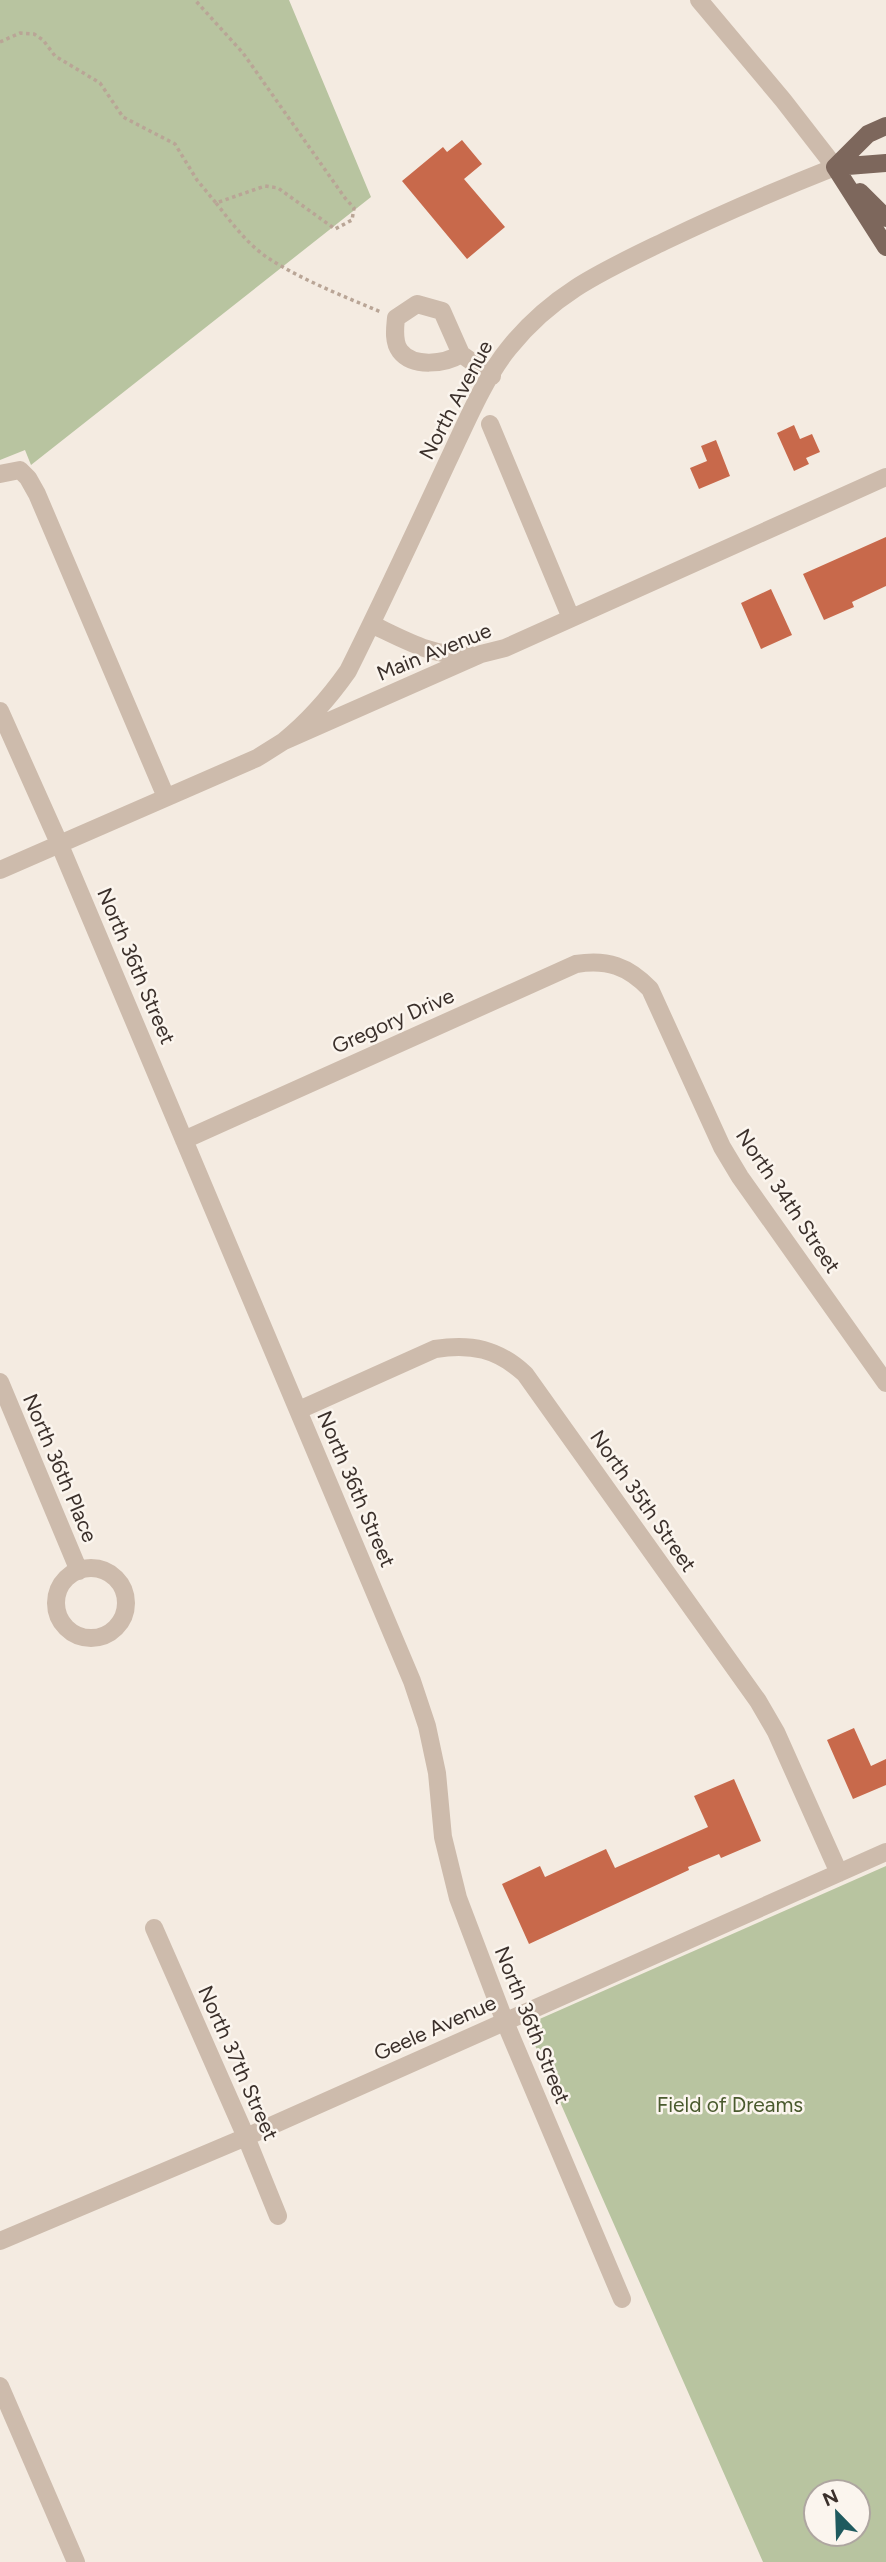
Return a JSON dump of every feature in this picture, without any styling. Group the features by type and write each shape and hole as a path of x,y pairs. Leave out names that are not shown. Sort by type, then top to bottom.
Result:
{"main road":[{"name":"North Avenue","path":"835,167 868,134 886,126"},
{"name":"North Avenue","path":"835,167 886,163"},
{"path":"835,167 886,218"},
{"path":"835,167 886,247"}],"street":[{"path":"699,0 835,167"},
{"name":"North Avenue","path":"284,741 308,721 348,671 472,410 507,350 529,326 580,284 741,204 835,167"},
{"path":"461,354 454,359 428,363 411,360 398,349 394,330 396,318 417,304 442,312 461,354 492,376"},
{"path":"490,424 570,618"},
{"path":"0,474 20,470 37,494 166,797"},
{"name":"Main Avenue","path":"0,870 257,758 284,741 481,654 505,648 886,477"},
{"path":"371,624 425,649 447,654 481,654"},
{"name":"North 36th Street","path":"0,711 59,843 412,1681 427,1726 437,1773 443,1837 458,1898 505,2022 622,2300"},
{"name":"Gregory Drive","path":"184,1140 576,964 594,961 624,967"},
{"name":"North 34th Street","path":"624,967 638,977 656,1000 722,1147 740,1177 886,1383"},
{"name":"North 35th Street","path":"299,1410 435,1349 475,1347 494,1352 510,1361 525,1374 758,1701 776,1732 839,1873"},
{"name":"North 36th Place","path":"0,1382 79,1571"},
{"name":"Geele Avenue","path":"0,2241 246,2137 886,1852"},
{"name":"North 37th Street","path":"154,1928 278,2216"},
{"path":"0,2386 76,2562"}],"path":[{"path":"195,0 243,52 354,208 352,220 335,229 278,188 265,186 216,203"},
{"path":"0,42 20,33 34,34 43,40 55,56 100,83 122,117 175,144 197,180 239,232 267,257 305,278 396,318"}],"green space":[{"path":"0,0 289,0 371,197 31,465 25,450 0,460"},
{"name":"Field of Dreams","path":"886,1866 886,2562 763,2562 526,2025"}],"building":[{"path":"462,140 482,164 464,179 505,227 467,259 402,181 443,147 447,152"},
{"path":"794,425 800,439 812,434 820,452 806,458 809,464 794,471 777,433"},
{"path":"716,440 730,476 699,489 690,468 707,461 701,446"},
{"path":"886,537 886,586 852,602 854,607 824,620 803,574"},
{"path":"771,589 792,635 761,649 741,603"},
{"path":"854,1728 871,1766 886,1759 886,1785 853,1799 827,1740"},
{"path":"734,1779 761,1841 721,1858 719,1854 688,1867 689,1870 529,1944 502,1884 540,1866 545,1877 606,1849 615,1868 708,1827 694,1796"}]}
